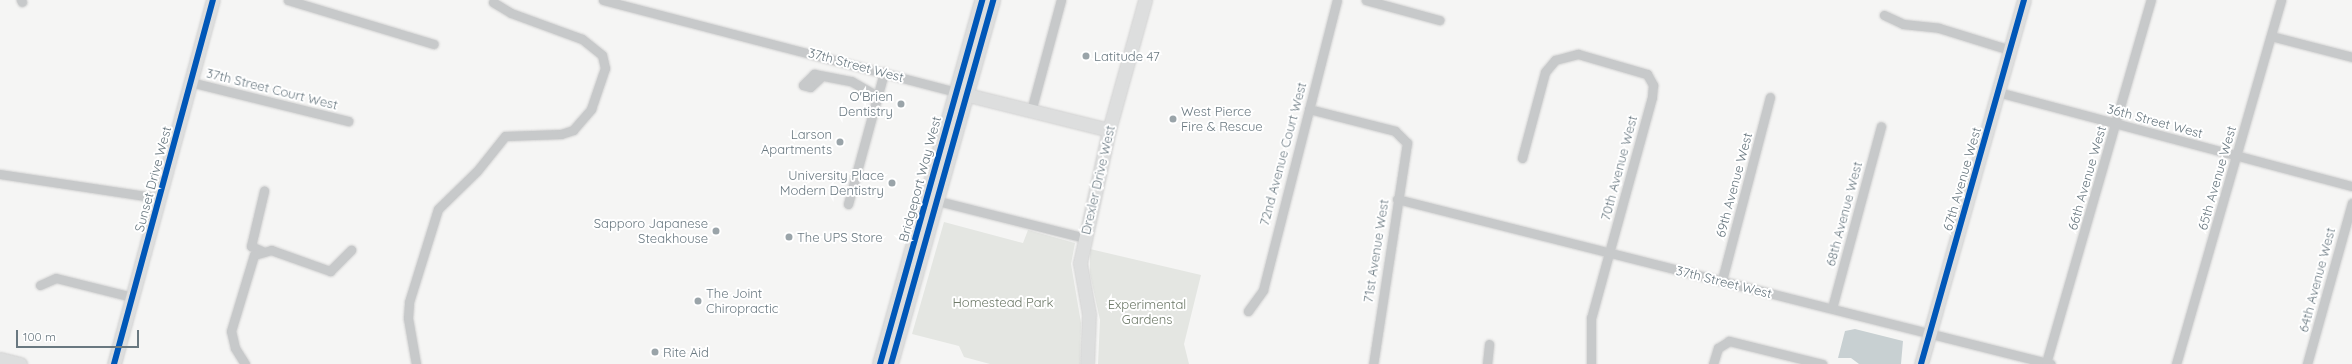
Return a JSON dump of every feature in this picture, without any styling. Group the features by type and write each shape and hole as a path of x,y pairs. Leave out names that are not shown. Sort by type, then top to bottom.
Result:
{"main road":[{"name":"Bridgeport Way West","path":"891,364 938,201 982,0"},
{"name":"Bridgeport Way West","path":"880,364 962,93 994,0"}],"street":[{"name":"Sunset Drive West","path":"114,364 212,0"},
{"path":"288,0 434,44"},
{"name":"37th Street West","path":"603,0 1109,130"},
{"path":"1031,111 1061,0"},
{"name":"Drexler Drive West","path":"1087,364 1089,314 1080,263 1109,130 1144,0"},
{"name":"72nd Avenue Court West","path":"1248,311 1263,290 1337,0"},
{"path":"1366,0 1439,20"},
{"name":"67th Avenue West","path":"1921,364 2024,0"},
{"name":"66th Avenue West","path":"2049,363 2151,0"},
{"name":"65th Avenue West","path":"2176,364 2281,0"},
{"path":"416,364 408,318 409,302 438,209 477,171 505,136 559,134 573,130 591,108 605,71 604,57 582,38 511,13 493,2"},
{"path":"1884,15 1904,24 1939,28 2010,50"},
{"path":"2271,36 2352,58"},
{"name":"70th Avenue West","path":"1522,158 1545,72 1555,60 1578,54 1643,70 1653,85 1591,318 1591,364"},
{"path":"848,204 884,72"},
{"path":"822,76 851,81 877,96"},
{"name":"37th Street Court West","path":"190,82 348,121"},
{"name":"36th Street West","path":"1998,92 2352,186"},
{"name":"69th Avenue West","path":"1722,280 1770,96"},
{"name":"71st Avenue West","path":"1309,109 1396,131 1407,143 1373,364"},
{"name":"68th Avenue West","path":"1832,308 1881,126"},
{"path":"0,174 159,198"},
{"path":"262,251 251,246 264,191"},
{"name":"37th Street West","path":"1398,200 2049,363"},
{"path":"938,201 1085,238"},
{"name":"64th Avenue West","path":"2307,364 2352,203"},
{"path":"245,364 234,348 231,331 252,258 262,251 271,250 330,270 351,250"},
{"path":"40,285 56,278 132,297"},
{"path":"1713,364 1722,344 1729,341 1822,364"},
{"path":"1486,364 1489,344"},
{"path":"0,359 20,364"}],"green space":[{"name":"Homestead Park","path":"944,222 1023,243 1028,230 1075,243 1071,264 1081,323 1080,364 990,364 964,357 959,346 912,334"},
{"name":"Experimental Gardens","path":"1090,249 1201,275 1184,344 1189,364 1098,364 1100,320 1090,274"}],"shaded area":[{"path":"1855,329 1903,341 1901,364 1859,364 1851,358 1838,358 1845,331"}],"cycle path":[{"path":"114,364 213,0"},
{"path":"880,364 982,0"},
{"path":"891,364 993,0"},
{"path":"1921,364 2024,0"}],"place":[{"name":"Latitude 47","path":"1086,56"},
{"name":"O'Brien Dentistry","path":"901,104"},
{"name":"West Pierce Fire & Rescue","path":"1173,119"},
{"name":"Larson Apartments","path":"840,142"},
{"name":"University Place Modern Dentistry","path":"892,183"},
{"name":"Sapporo Japanese Steakhouse","path":"716,231"},
{"name":"The UPS Store","path":"789,237"},
{"name":"The Joint Chiropractic","path":"698,301"},
{"name":"Rite Aid","path":"655,352"}]}
